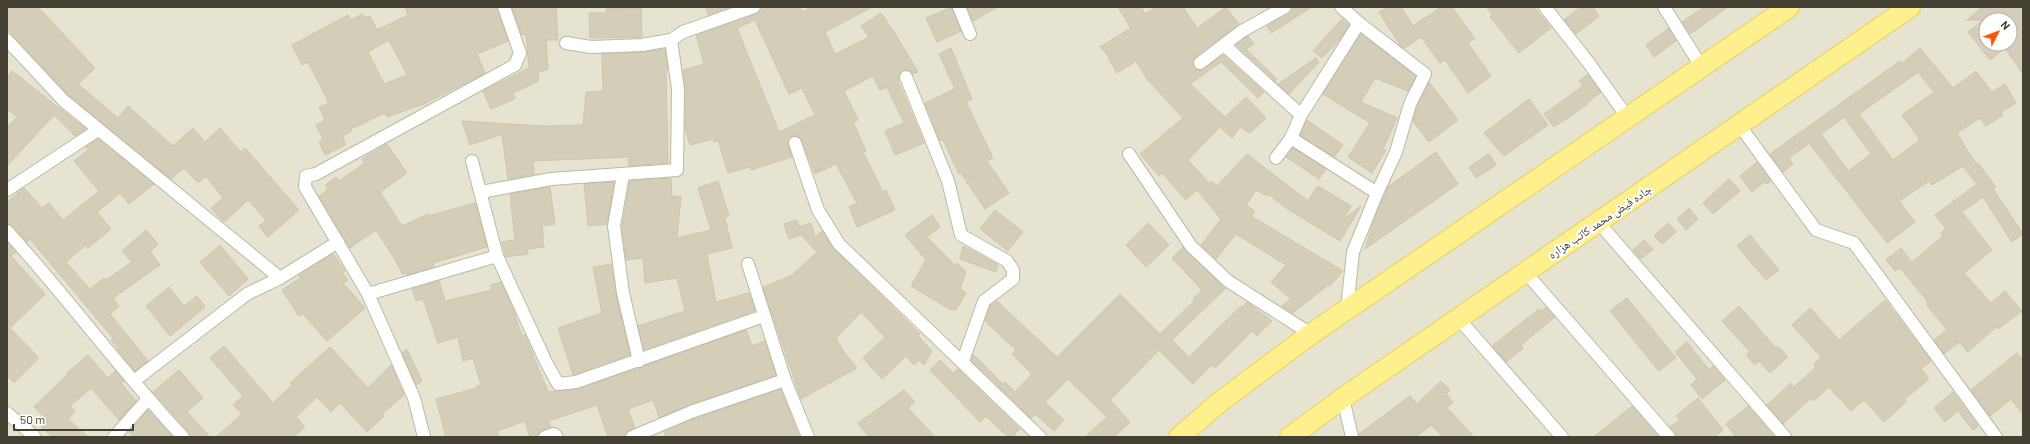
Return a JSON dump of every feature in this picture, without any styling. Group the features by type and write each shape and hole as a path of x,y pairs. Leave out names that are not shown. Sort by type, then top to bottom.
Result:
{"main road":[{"path":"1179,437 1221,401 1310,334 1628,118 1788,7"},
{"name":"جاده فیض محمد کاتب هزاره","path":"1290,437 1343,398 1740,126 1910,7"}],"street":[{"path":"424,437 414,398 368,294 305,187 306,176 316,174 515,65 520,53 504,7"},
{"path":"566,43 591,47 642,45 671,40 683,32 754,7"},
{"path":"959,7 970,34"},
{"path":"1200,63 1242,31 1285,7"},
{"path":"1341,7 1358,23 1425,74 1410,104 1396,152 1377,192 1353,252 1347,309"},
{"path":"1545,7 1588,62 1628,118"},
{"path":"1664,7 1701,66"},
{"path":"1276,158 1291,138 1301,115 1358,23"},
{"path":"7,40 64,101 280,278"},
{"path":"481,192 551,179 677,170 678,89 671,40"},
{"path":"1224,45 1301,115"},
{"path":"906,77 948,181 961,235 1007,261 1013,270 1013,279 984,301 963,361"},
{"path":"1740,126 1816,230 1854,243 1996,437"},
{"path":"7,190 98,130"},
{"path":"1291,138 1377,192"},
{"path":"795,143 818,210 839,244 963,361 1040,437"},
{"path":"1130,154 1190,246 1228,281 1310,334"},
{"path":"472,161 497,256 545,360 558,384 576,382 764,316"},
{"path":"623,175 614,226 623,292 640,360"},
{"path":"1599,223 1785,437"},
{"path":"7,231 48,276 148,400 183,437"},
{"path":"134,381 247,294 280,278 338,242"},
{"path":"368,294 497,256"},
{"path":"748,264 785,380 808,437"},
{"path":"1526,273 1669,437"},
{"path":"1459,319 1562,437"},
{"path":"632,437 664,431 691,412 785,380"},
{"path":"1343,398 1352,437"},
{"path":"114,437 148,400"},
{"path":"7,413 34,436"},
{"path":"545,437 554,434 556,437"}],"shaded area":[{"path":"7,7 2023,7 2023,437 7,437"}],"building":[{"path":"7,7 38,7 95,68 78,84 118,118 128,106 173,146 193,128 205,142 220,128 241,152 245,148 299,210 268,237 259,226 266,220 248,200 224,222 211,208 223,198 206,176 198,183 184,168 171,179 69,96 7,29"},
{"path":"405,7 497,7 508,41 477,54 485,73 424,104 387,117 385,113 351,129 352,131 343,136 345,145 325,155 319,142 323,139 316,125 325,120 319,107 329,103 308,62 302,65 292,45 348,15 351,20 362,14 365,18 370,16 377,30 408,15","holes":["389,40 407,75 384,84 368,52"]},
{"path":"512,7 556,7 558,40 546,40 548,69 539,72 538,81 513,93 515,99 491,109 483,91 529,68 526,34 522,35"},
{"path":"705,7 731,7 708,15"},
{"path":"761,7 800,7 802,12 812,7 872,7 825,32 835,54 869,37 861,26 881,13 918,72 913,74 907,70 903,70 900,73 898,81 924,143 895,155 885,131 904,123 887,87 880,90 873,76 844,91 858,120 853,122 866,151 863,152 883,192 886,190 895,210 857,227 849,207 857,203 836,164 815,174 802,141 797,136 792,136 788,141 792,157 751,170 750,167 728,173 718,140 714,142 713,139 690,145 685,128 686,89 683,70 704,64 696,35 756,14","holes":["755,20 789,94 802,88 815,115 779,132 737,28"]},
{"path":"952,7 961,31 937,42 926,18"},
{"path":"967,7 998,7 973,21"},
{"path":"1118,7 1141,7 1145,14 1155,7 1183,7 1197,28 1226,7 1239,24 1195,57 1193,64 1197,70 1201,70 1223,55 1264,92 1258,98 1221,62 1190,84 1225,117 1246,97 1266,118 1250,133 1240,127 1232,138 1220,127 1188,160 1210,184 1212,181 1217,186 1247,154 1308,201 1318,186 1351,206 1342,220 1361,206 1340,241 1286,208 1268,194 1267,196 1256,190 1246,205 1255,211 1251,216 1343,271 1330,286 1328,285 1293,313 1282,306 1291,299 1271,282 1286,265 1236,234 1216,259 1201,245 1221,219 1197,190 1186,200 1162,173 1159,176 1140,154 1183,118 1147,79 1136,61 1117,73 1108,58 1109,57 1100,47 1131,28"},
{"path":"1292,7 1312,7 1271,33 1267,26 1289,14"},
{"path":"1388,7 1401,7 1413,26 1441,7 1452,7 1475,39 1468,43 1491,76 1468,93 1445,60 1440,63 1421,37 1404,48 1400,45 1379,12"},
{"path":"1486,7 1534,7 1551,28 1519,53 1490,17 1493,15"},
{"path":"1581,7 1593,7 1599,16 1576,34 1564,20"},
{"path":"1704,7 1728,7 1690,34 1682,22"},
{"path":"1982,7 2023,7 2023,74 2008,52 2018,52 2018,12 1978,12 1978,20 1967,20"},
{"path":"641,8 642,37 590,38 589,13 606,13 606,9"},
{"path":"1342,19 1349,25 1341,38 1322,58 1313,51"},
{"path":"1978,24 1978,45 1968,32"},
{"path":"1669,28 1676,41 1654,57 1646,45"},
{"path":"1361,34 1416,76 1408,91 1375,78 1361,102 1397,118 1383,149 1386,150 1372,173 1348,157 1370,123 1323,94"},
{"path":"1248,36 1254,44 1246,49 1277,79 1275,81 1236,45"},
{"path":"951,48 972,99 966,102 993,158 987,161 1009,193 985,209 966,181 973,175 965,179 961,173 959,174 943,140 940,141 925,103 955,89 939,54"},
{"path":"1920,48 1953,88 1976,71 1992,92 2005,84 2016,103 2001,112 2003,115 1986,126 1980,118 1957,133 1976,164 1978,163 1996,187 1993,189 2023,234 2012,242 1983,197 1962,212 1992,250 1964,273 1991,303 2005,291 2022,311 1998,329 1996,327 1968,352 1959,342 1944,354 1934,340 1947,330 1926,304 1928,302 1900,268 1895,271 1886,260 1901,248 1912,262 1943,236 1941,233 1946,229 1935,215 1977,184 1963,166 1932,185 1929,181 1899,201 1915,222 1887,243 1809,143 1789,158 1793,164 1783,172 1770,154 1900,61 1902,63","holes":["1918,72 1934,92 1902,115 1920,140 1893,160 1859,114","1844,117 1871,154 1848,171 1821,134"]},
{"path":"665,49 668,70 666,70 668,163 629,166 628,157 533,161 534,174 508,179 502,134 470,145 462,121 543,126 583,125 586,92 603,91 602,54"},
{"path":"1984,52 2000,52 1990,60"},
{"path":"1316,58 1319,62 1289,94 1278,84"},
{"path":"12,71 86,129 75,136 54,115 7,166 7,127 17,117 7,109 7,77"},
{"path":"1588,74 1601,92 1587,103 1588,104 1554,127 1544,114 1583,86 1579,81"},
{"path":"1429,82 1458,120 1429,142 1413,121 1417,107"},
{"path":"1529,99 1548,125 1504,156 1484,133"},
{"path":"1307,120 1343,145 1334,157 1300,135"},
{"path":"98,139 154,184 129,204 120,193 97,212 111,229 88,248 86,245 66,262 90,289 104,278 106,280 132,262 122,251 146,230 158,244 150,251 160,265 113,298 119,306 110,314 148,361 135,371 111,340 113,338 30,239 27,242 13,226 7,224 7,202 24,188 42,208 49,203 63,220 99,191 74,161 89,149 86,147"},
{"path":"387,144 407,173 380,192 402,226 428,214 429,216 475,203 487,247 433,263 434,267 407,275 406,273 402,274 396,261 376,230 350,248 319,196 328,190 325,185 336,177 339,181 365,163 362,159"},
{"path":"1293,148 1326,169 1319,179 1286,157"},
{"path":"1436,152 1458,184 1365,249 1374,220 1388,187"},
{"path":"1489,154 1496,165 1476,178 1469,167"},
{"path":"1757,162 1771,181 1766,184 1764,182 1752,192 1740,176"},
{"path":"671,178 672,196 681,197 677,238 711,230 698,188 718,181 729,216 725,218 732,248 707,254 716,302 749,293 755,311 644,350 638,326 685,311 677,278 645,283 643,258 626,260 622,226 630,181"},
{"path":"1729,179 1740,191 1713,214 1703,203"},
{"path":"614,182 607,224 588,226 584,184"},
{"path":"550,187 555,224 542,226 544,247 527,249 528,254 506,257 502,242 515,240 510,194"},
{"path":"1689,208 1698,219 1686,230 1677,219"},
{"path":"995,210 1023,232 1008,251 980,229"},
{"path":"932,215 940,227 927,237 956,266 957,263 966,272 960,289 966,293 956,310 951,310 911,286 926,260 905,235"},
{"path":"797,220 799,227 811,223 815,237 822,231 834,249 920,334 918,336 932,351 924,365 919,360 914,365 906,356 882,379 863,358 885,337 861,312 836,338 844,352 857,368 801,399 763,287 791,276 817,252 801,235 789,239 784,224"},
{"path":"1148,223 1169,245 1146,267 1126,245"},
{"path":"1668,223 1676,232 1662,244 1654,236"},
{"path":"1750,235 1779,270 1766,280 1737,246"},
{"path":"1644,240 1653,249 1641,259 1633,250"},
{"path":"7,242 16,252 11,256 45,294 10,328 39,358 14,383 7,376"},
{"path":"220,245 248,279 229,296 200,262"},
{"path":"963,246 998,265 996,272 960,259"},
{"path":"1183,247 1225,289 1172,340 1189,357 1241,306 1242,308 1247,302 1272,321 1257,336 1252,331 1215,368 1212,365 1193,384 1159,350 1110,400 1130,422 1114,437 1085,437 1107,417 1068,379 1045,402 1064,420 1054,431 1035,414 1031,418 971,360 973,354 1003,384 1005,382 1015,392 1032,374 1012,354 1016,350 985,321 990,306 997,301 1057,357 1120,294 1160,334 1194,301 1193,299 1202,290 1172,258"},
{"path":"333,254 345,271 343,273 348,280 343,283 365,308 327,341 303,314 299,316 282,290 300,278 299,275"},
{"path":"611,264 616,295 630,355 573,375 558,328 602,313 593,267"},
{"path":"439,281 445,301 492,290 491,285 501,282 513,309 522,336 525,335 548,392 578,389 746,330 752,346 765,341 776,375 689,405 659,418 653,400 628,409 635,428 626,432 625,437 608,437 597,405 548,421 551,427 540,432 537,437 530,437 525,421 497,431 499,437 446,437 436,399 477,388 477,386 481,385 473,358 463,361 458,337 438,343 423,299 416,301 412,289"},
{"path":"169,287 184,306 197,296 205,307 170,336 146,306"},
{"path":"1627,298 1676,358 1659,371 1610,311"},
{"path":"1885,300 1931,361 1921,369 1929,379 1905,399 1907,401 1884,422 1864,400 1851,411 1829,387 1814,401 1811,398 1783,424 1767,405 1791,383 1794,387 1816,367 1814,364 1821,357 1792,325 1810,308 1839,340"},
{"path":"1739,306 1776,348 1778,346 1788,357 1770,373 1759,361 1755,365 1746,355 1750,352 1722,321"},
{"path":"1546,307 1555,317 1521,345 1523,348 1506,362 1492,346 1539,309 1541,311"},
{"path":"1687,342 1709,370 1713,366 1725,380 1702,399 1691,385 1697,379 1675,352"},
{"path":"224,346 273,403 292,385 290,383 330,347 368,388 391,365 404,395 382,414 384,416 367,432 340,403 331,412 317,397 296,417 305,427 294,437 216,437 242,414 233,405 243,396 210,358"},
{"path":"407,349 422,381 416,385 402,353"},
{"path":"2017,353 2023,360 2023,414 2011,399 1990,416 1971,390"},
{"path":"88,355 108,378 115,371 124,381 121,383 136,401 119,420 91,388 70,406 75,411 68,419 88,437 53,437 41,427 47,420 34,407 67,375 66,374"},
{"path":"940,360 953,373 958,369 1020,429 1012,437 1008,437 986,416 980,422 930,370"},
{"path":"179,370 203,398 187,412 210,437 190,437 189,432 153,392"},
{"path":"1441,381 1450,390 1446,394 1453,402 1447,408 1474,437 1443,437 1431,425 1416,437 1359,437 1359,434 1410,396 1417,404"},
{"path":"781,389 799,437 666,437 664,432 694,419"},
{"path":"904,390 915,402 908,408 935,437 869,437 858,423"},
{"path":"1953,392 1978,426 1973,430 1958,411 1945,422 1934,408"},
{"path":"1698,398 1723,430 1714,437 1676,437 1670,427 1680,420 1676,416"},
{"path":"1632,406 1659,437 1594,437"},
{"path":"1748,406 1775,437 1736,437 1726,424"},
{"path":"148,410 173,437 134,437 129,432"}]}
